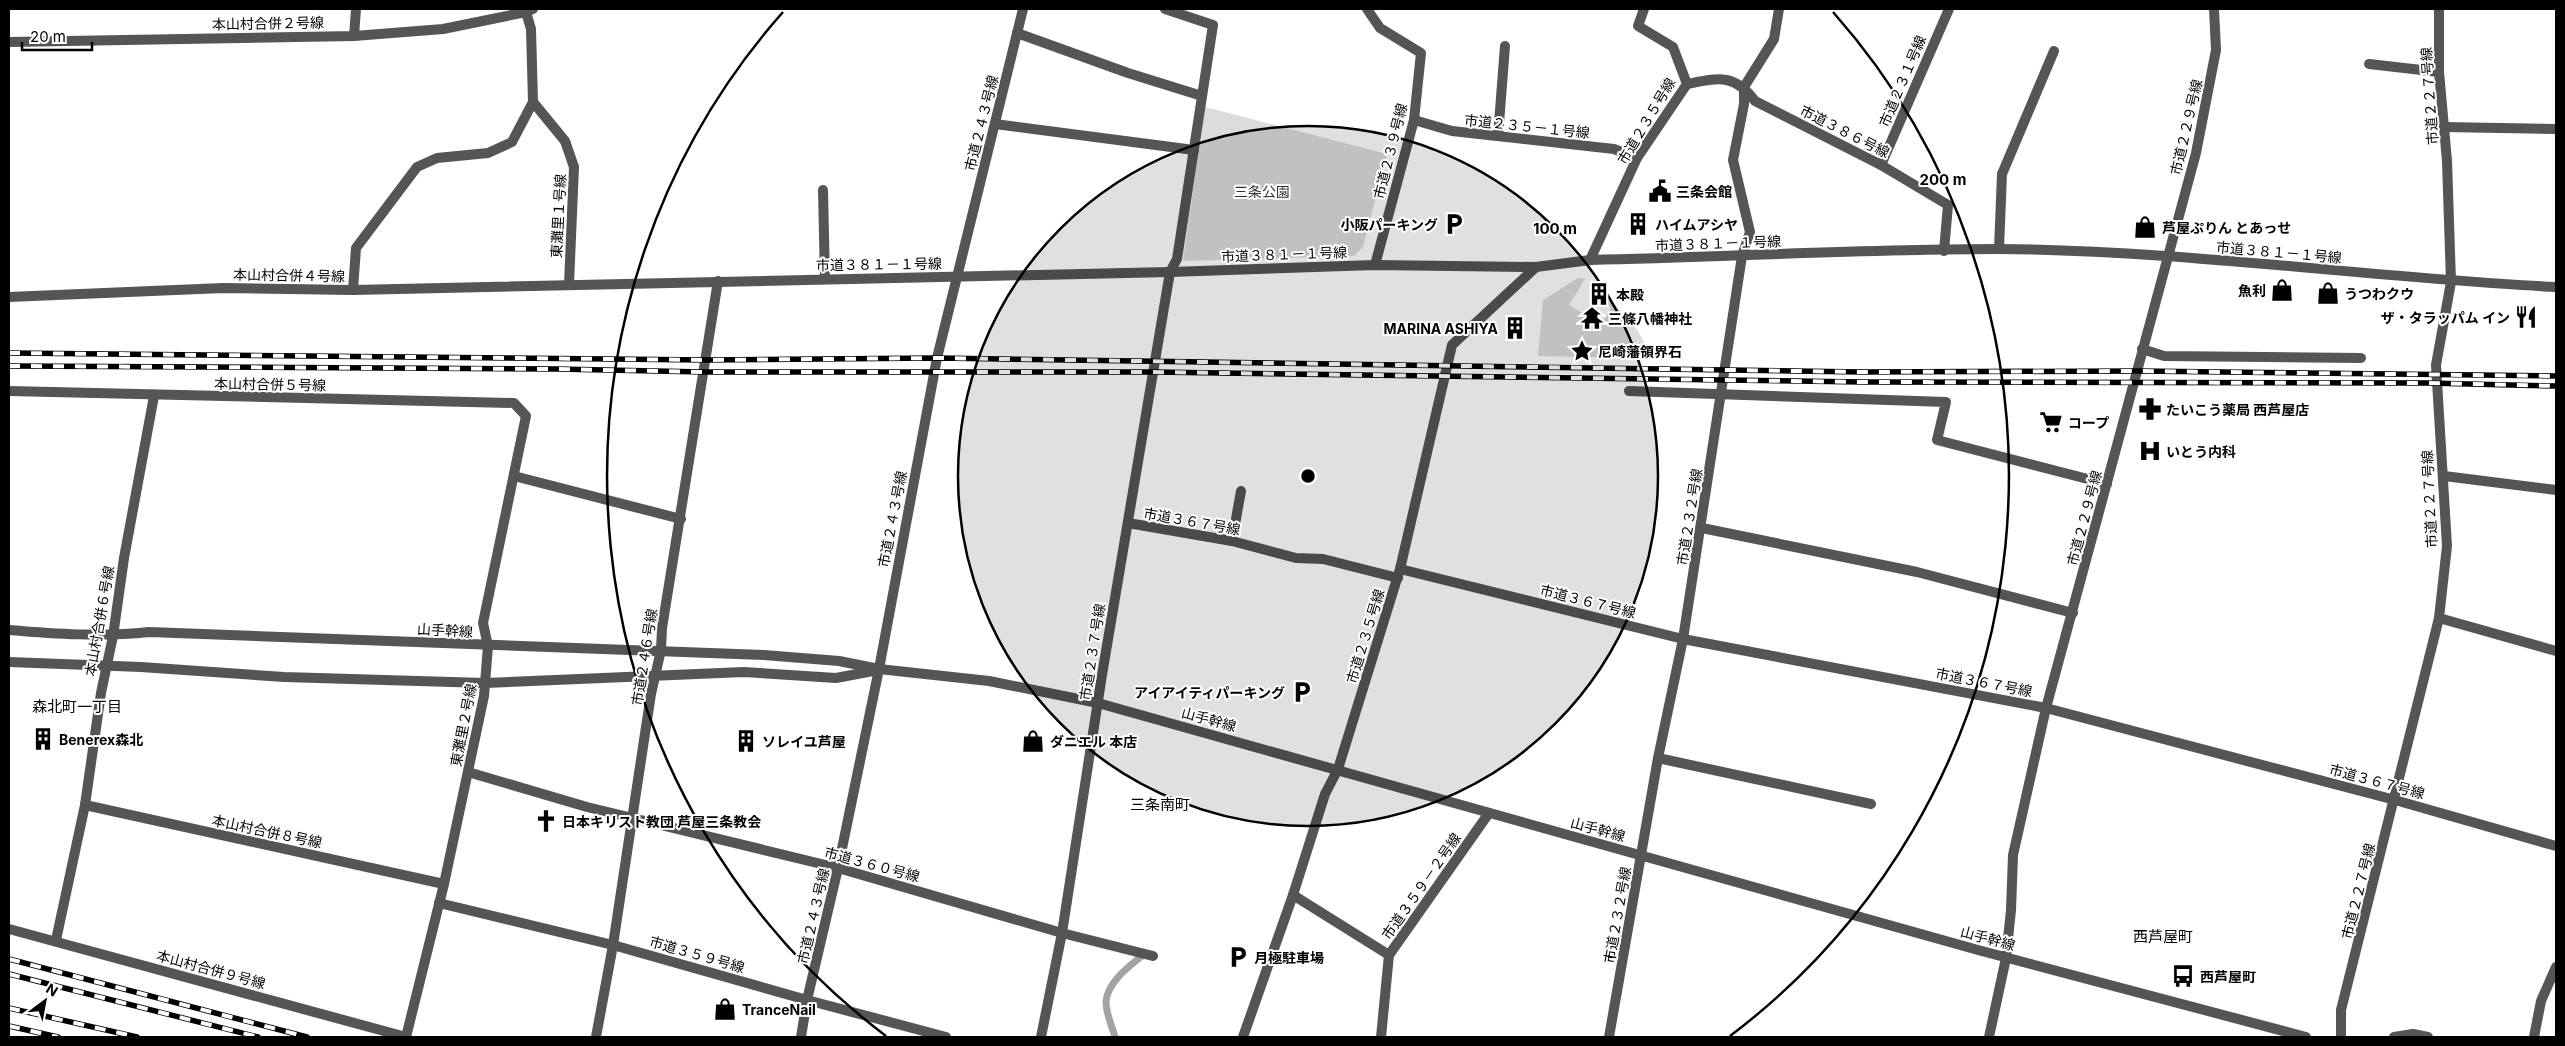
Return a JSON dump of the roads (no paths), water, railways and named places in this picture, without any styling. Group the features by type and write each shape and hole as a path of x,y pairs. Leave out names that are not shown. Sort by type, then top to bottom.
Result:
{"street":[{"path":"354,36 356,9"},
{"name":"市道２４３号線","path":"802,1037 808,1000 838,868 879,669 934,372 1023,9"},
{"name":"市道２３７号線","path":"1041,1037 1062,933 1098,703 1170,272 1177,259 1213,25 1165,9"},
{"name":"市道２３９号線","path":"1367,9 1380,28 1421,53 1414,120 1375,265"},
{"name":"市道２３５号線","path":"1590,260 1637,158 1687,84 1673,47 1638,26 1644,9"},
{"name":"市道２３２号線","path":"1609,1037 1658,758 1684,639 1742,256 1750,232 1733,160 1744,104 1744,87 1774,39 1779,9"},
{"name":"市道２３１号線","path":"1881,165 1949,9"},
{"name":"市道２２９号線","path":"1989,1037 2006,958 2011,910 2013,855 2046,708 2196,153 2216,50 2214,9"},
{"name":"市道２２７号線","path":"2341,1037 2341,1010 2439,618 2447,546 2436,365 2451,282 2444,127 2439,72 2439,9"},
{"path":"354,290 356,248 417,167 437,158 488,153 512,142 533,102 530,11"},
{"name":"本山村合併２号線","path":"9,42 354,36 443,29 530,11"},
{"path":"1017,33 1128,73 1202,96"},
{"path":"1498,136 1505,46"},
{"path":"1999,249 2002,174 2054,51"},
{"path":"2369,64 2439,72"},
{"name":"市道３８６号線","path":"1687,84 1721,77 1744,87 1754,101 1881,165 1948,205 1944,251"},
{"name":"東灘里１号線","path":"533,102 565,141 574,167 569,284"},
{"name":"市道２３５－１号線","path":"1414,120 1452,131 1614,149 1637,158"},
{"path":"995,124 1194,150"},
{"path":"2444,127 2556,129"},
{"path":"823,190 825,279"},
{"name":"市道３８１－１号線","path":"569,284 1170,272 1375,265 1536,266 1590,260 1999,249 2167,256 2451,282 2556,287"},
{"name":"市道２３５号線","path":"1243,1037 1293,895 1325,794 1338,769 1399,574 1452,344 1536,266"},
{"name":"市道２４６号線","path":"596,1037 614,945 632,818 661,650 662,628 718,281"},
{"name":"本山村合併４号線","path":"9,297 223,288 354,290 569,284"},
{"path":"2142,349 2164,356 2361,358"},
{"name":"本山村合併５号線","path":"9,391 154,396 514,403 526,416"},
{"path":"1629,391 1722,392 1946,402 1937,440 2107,484"},
{"name":"本山村合併６号線","path":"56,940 84,805 101,692 113,636 124,558 154,396"},
{"name":"東灘里２号線","path":"406,1037 444,884 468,772 485,683 488,646 483,623 526,416"},
{"path":"514,476 681,519"},
{"path":"2444,476 2556,490"},
{"path":"1232,541 1241,491"},
{"name":"市道３６７号線","path":"1128,523 1232,541 1296,558 1323,559 1399,574 1684,639 2046,708 2395,800 2556,846"},
{"path":"1702,528 1917,572 2073,613"},
{"path":"2439,618 2556,651"},
{"name":"山手幹線","path":"9,630 78,636 113,636 149,632 488,646 661,650 840,661 879,669 912,671 989,681 1098,703 2006,958 2306,1037"},
{"name":"山手幹線","path":"9,662 284,677 485,683 744,672 836,678 879,669"},
{"path":"1658,758 1870,804"},
{"name":"市道３６０号線","path":"468,772 632,818 838,868 1062,933 1153,956"},
{"name":"本山村合併８号線","path":"84,805 444,884"},
{"name":"市道３５９－２号線","path":"1381,1037 1389,955 1489,813"},
{"path":"1293,895 1389,955"},
{"name":"市道３５９号線","path":"439,903 614,945 946,1037"},
{"name":"本山村合併９号線","path":"9,929 56,940 406,1037"},
{"path":"2534,1037 2541,1001 2556,967"},
{"path":"2394,1037 2413,1034 2428,1037"}],"waterway":[{"path":"1115,1037 1107,1011 1107,995 1119,976 1142,956"}],"railway":[{"path":"9,353 707,360 937,358 1862,372 2137,371 2556,376"},
{"path":"9,366 556,369 705,372 1153,372 1862,382 2427,383 2556,386"},
{"path":"9,959 307,1037"},
{"path":"9,974 258,1037"},
{"path":"9,1008 137,1037"},
{"path":"9,1026 58,1037"}],"place":[{"name":"三条会館","path":"1660,191"},
{"name":"小阪パーキング","path":"1454,224"},
{"name":"ハイムアシヤ","path":"1638,224"},
{"name":"芦屋ぷりん とあっせ","path":"2145,227"},
{"name":"魚利","path":"2282,290"},
{"name":"うつわクウ","path":"2328,293"},
{"name":"本殿","path":"1599,294"},
{"name":"ザ・タラッパム イン","path":"2526,317"},
{"name":"三條八幡神社","path":"1592,318"},
{"name":"MARINA ASHIYA","path":"1515,328"},
{"name":"尼崎藩領界石","path":"1582,351"},
{"name":"たいこう薬局 西芦屋店","path":"2150,409"},
{"name":"コープ","path":"2051,422"},
{"name":"いとう内科","path":"2150,451"},
{"name":"アイアイティパーキング","path":"1302,692"},
{"name":"Benerex森北","path":"43,739"},
{"name":"ソレイユ芦屋","path":"746,741"},
{"name":"ダニエル 本店","path":"1033,741"},
{"name":"日本キリスト教団 芦屋三条教会","path":"546,821"},
{"name":"月極駐車場","path":"1238,957"},
{"name":"西芦屋町","path":"2183,976"},
{"name":"TranceNail","path":"725,1009"}],"district":[{"name":"森北町一丁目","path":"77,706"},
{"name":"三条南町","path":"1160,804"},
{"name":"西芦屋町","path":"2163,936"}],"park label":[{"name":"三条公園","path":"1262,191"}]}
